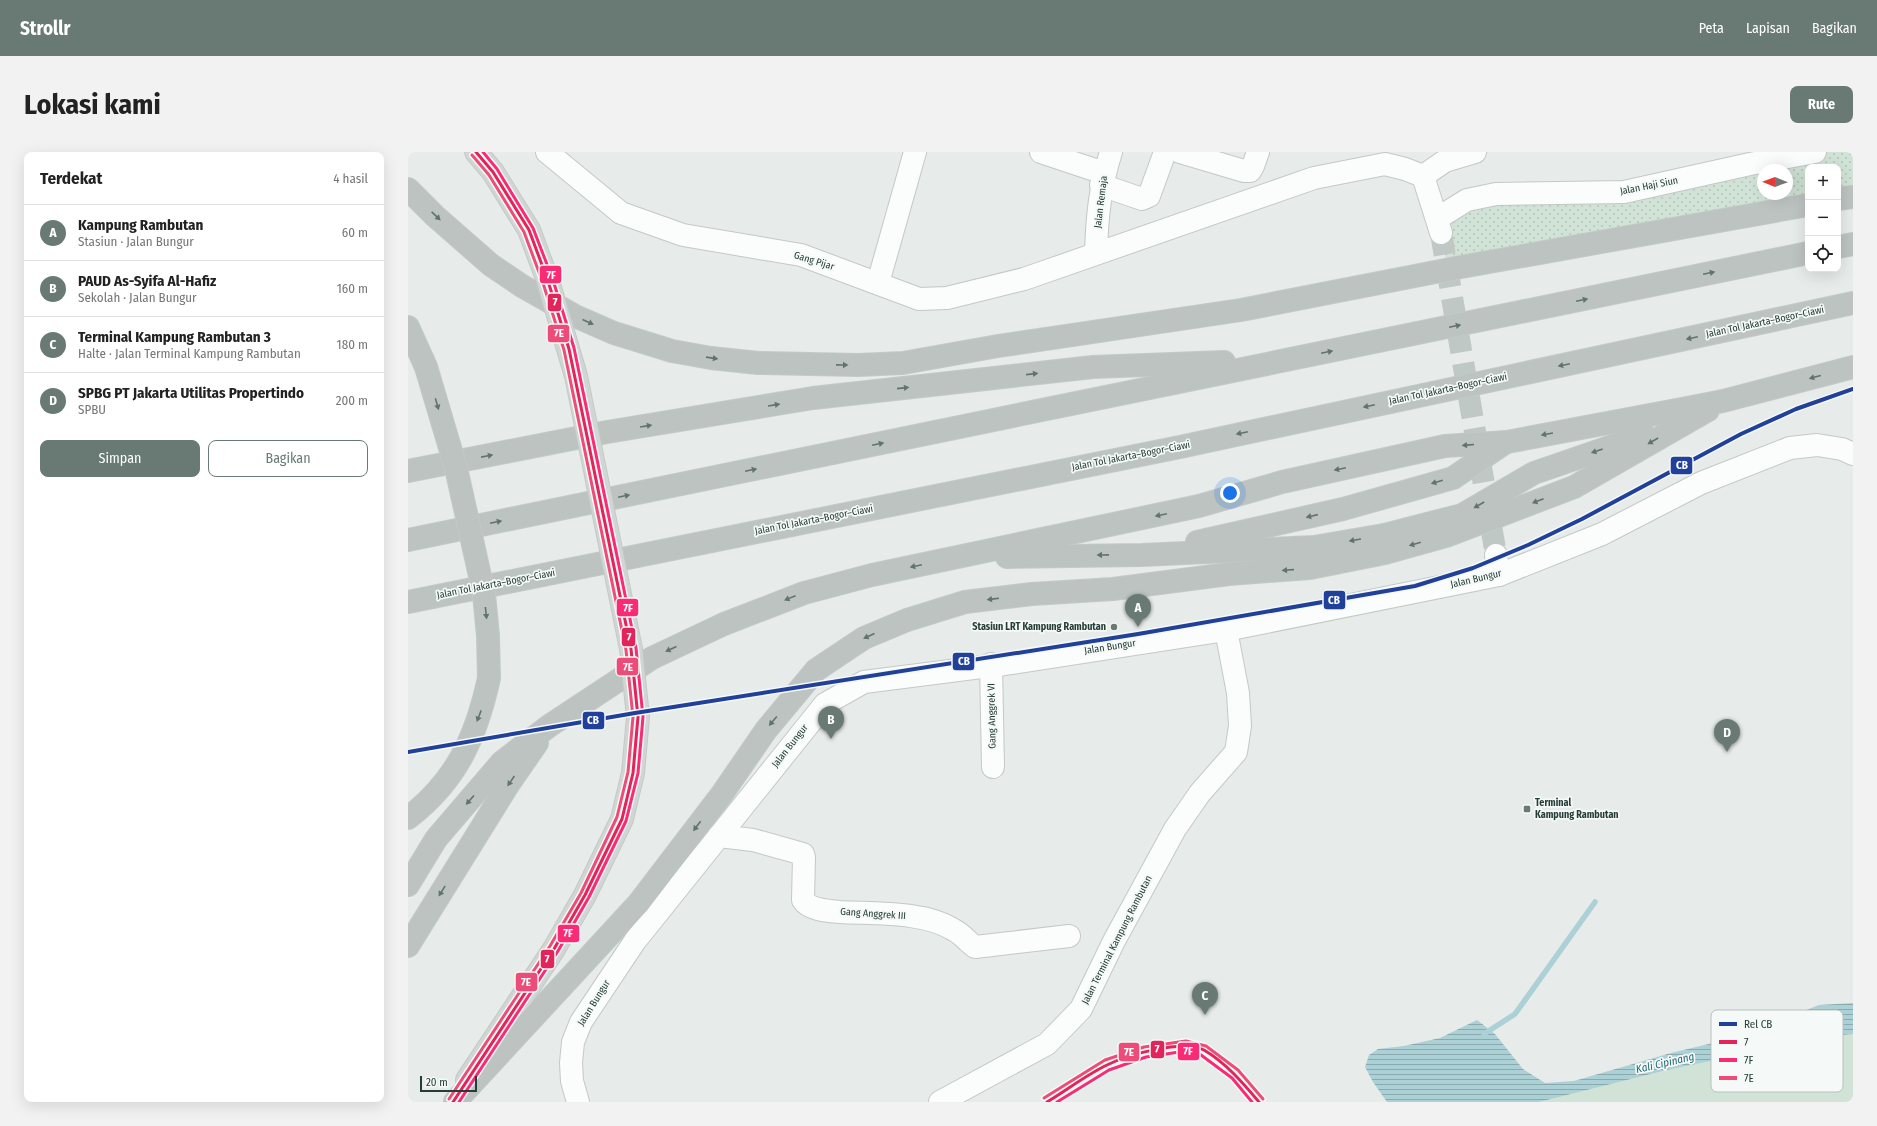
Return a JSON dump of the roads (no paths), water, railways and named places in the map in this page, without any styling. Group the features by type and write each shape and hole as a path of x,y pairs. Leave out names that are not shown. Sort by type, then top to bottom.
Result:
{"highway":[{"path":"408,189 435,216 491,265 522,286 575,316 614,334 672,351 711,358 758,363 858,365 903,363 998,346 1241,310 1461,267 1805,206"},
{"path":"1841,199 1853,197"},
{"path":"1841,246 1853,244"},
{"path":"408,540 1805,254"},
{"name":"Jalan Tol Jakarta–Bogor–Ciawi","path":"408,602 1180,447 1853,303"},
{"path":"408,327 426,367 456,468 484,594 488,636 489,678 484,704 458,765 436,795 408,818"},
{"path":"408,472 607,432 813,398 1093,367 1289,360"},
{"path":"408,885 436,839 502,762 549,726 652,658 724,624 804,593 872,575 1199,506 1282,482 1445,446 1507,442 1682,409 1723,401 1853,367"},
{"path":"454,1102 638,904 722,794 766,730 816,670 864,638 907,620 965,602 1032,594 1113,589 1229,574 1310,568 1385,553 1446,536 1574,487 1723,401"},
{"path":"954,558 1142,554 1314,547 1384,535 1462,515 1534,473 1618,444 1682,409"},
{"path":"1142,554 1343,509 1452,478 1507,442"},
{"path":"408,946 508,785 549,726"}],"main road":[{"path":"454,1102 554,949 585,895 622,819 633,774 638,717 631,648 576,376 548,281 529,230 493,172 476,152"}],"street":[{"name":"Gang Pijar","path":"547,152 621,213 683,235 802,255 919,299 947,298 1024,279 1314,178 1385,164 1424,176"},
{"path":"878,283 915,152"},
{"path":"1041,152 1142,198 1149,196 1165,152"},
{"name":"Jalan Remaja","path":"1096,253 1097,211 1103,179 1111,152"},
{"path":"1180,152 1244,171 1250,170 1254,166 1258,152"},
{"path":"1424,176 1445,161 1473,152"},
{"name":"Jalan Haji Siun","path":"1424,176 1439,226 1467,200 1496,194 1624,192 1815,152"},
{"name":"Jalan Bungur","path":"578,1102 572,1081 571,1063 573,1042 580,1022 635,941 816,713 829,701 864,682 991,664 1005,664 1226,630 1497,565 1602,534 1701,483 1790,448 1817,445 1842,449 1853,454"},
{"name":"Jalan Terminal Kampung Rambutan","path":"940,1102 1047,1044 1081,1010 1114,941 1175,829 1200,793 1236,752 1240,726 1238,693 1226,630"},
{"name":"Gang Anggrek VI","path":"991,664 993,768"},
{"name":"Gang Anggrek III","path":"719,836 753,840 803,854 803,900 808,905 815,908 832,911 902,915 936,922 954,930 975,947 1069,936"}],"water":[{"path":"1853,1003 1853,1034 1843,1035 1843,1010 1806,1010 1819,1005"},
{"name":"Kali Cipinang","path":"1477,1020 1495,1034 1523,1069 1545,1083 1574,1081 1671,1053 1711,1043 1711,1061 1667,1070 1539,1102 1387,1102 1373,1082 1365,1067 1369,1055 1378,1049 1404,1046 1440,1038"}],"waterway":[{"path":"1484,1034 1515,1014 1595,902"}],"tunnel":[{"path":"1441,233 1496,555"}],"rail line":[{"name":"CB","path":"408,752 635,713 1138,634 1415,586 1473,568 1528,545 1582,519 1741,434 1796,409 1853,389"}],"place":[{"name":"Stasiun LRT Kampung Rambutan","path":"1114,627"},
{"name":"Kampung Rambutan","path":"1138,627"},
{"name":"PAUD As-Syifa Al-Hafiz","path":"831,739"},
{"name":"SPBG PT Jakarta Utilitas Propertindo","path":"1727,752"},
{"name":"Terminal Kampung Rambutan","path":"1527,809"},
{"name":"Terminal Kampung Rambutan 3","path":"1205,1015"}]}
